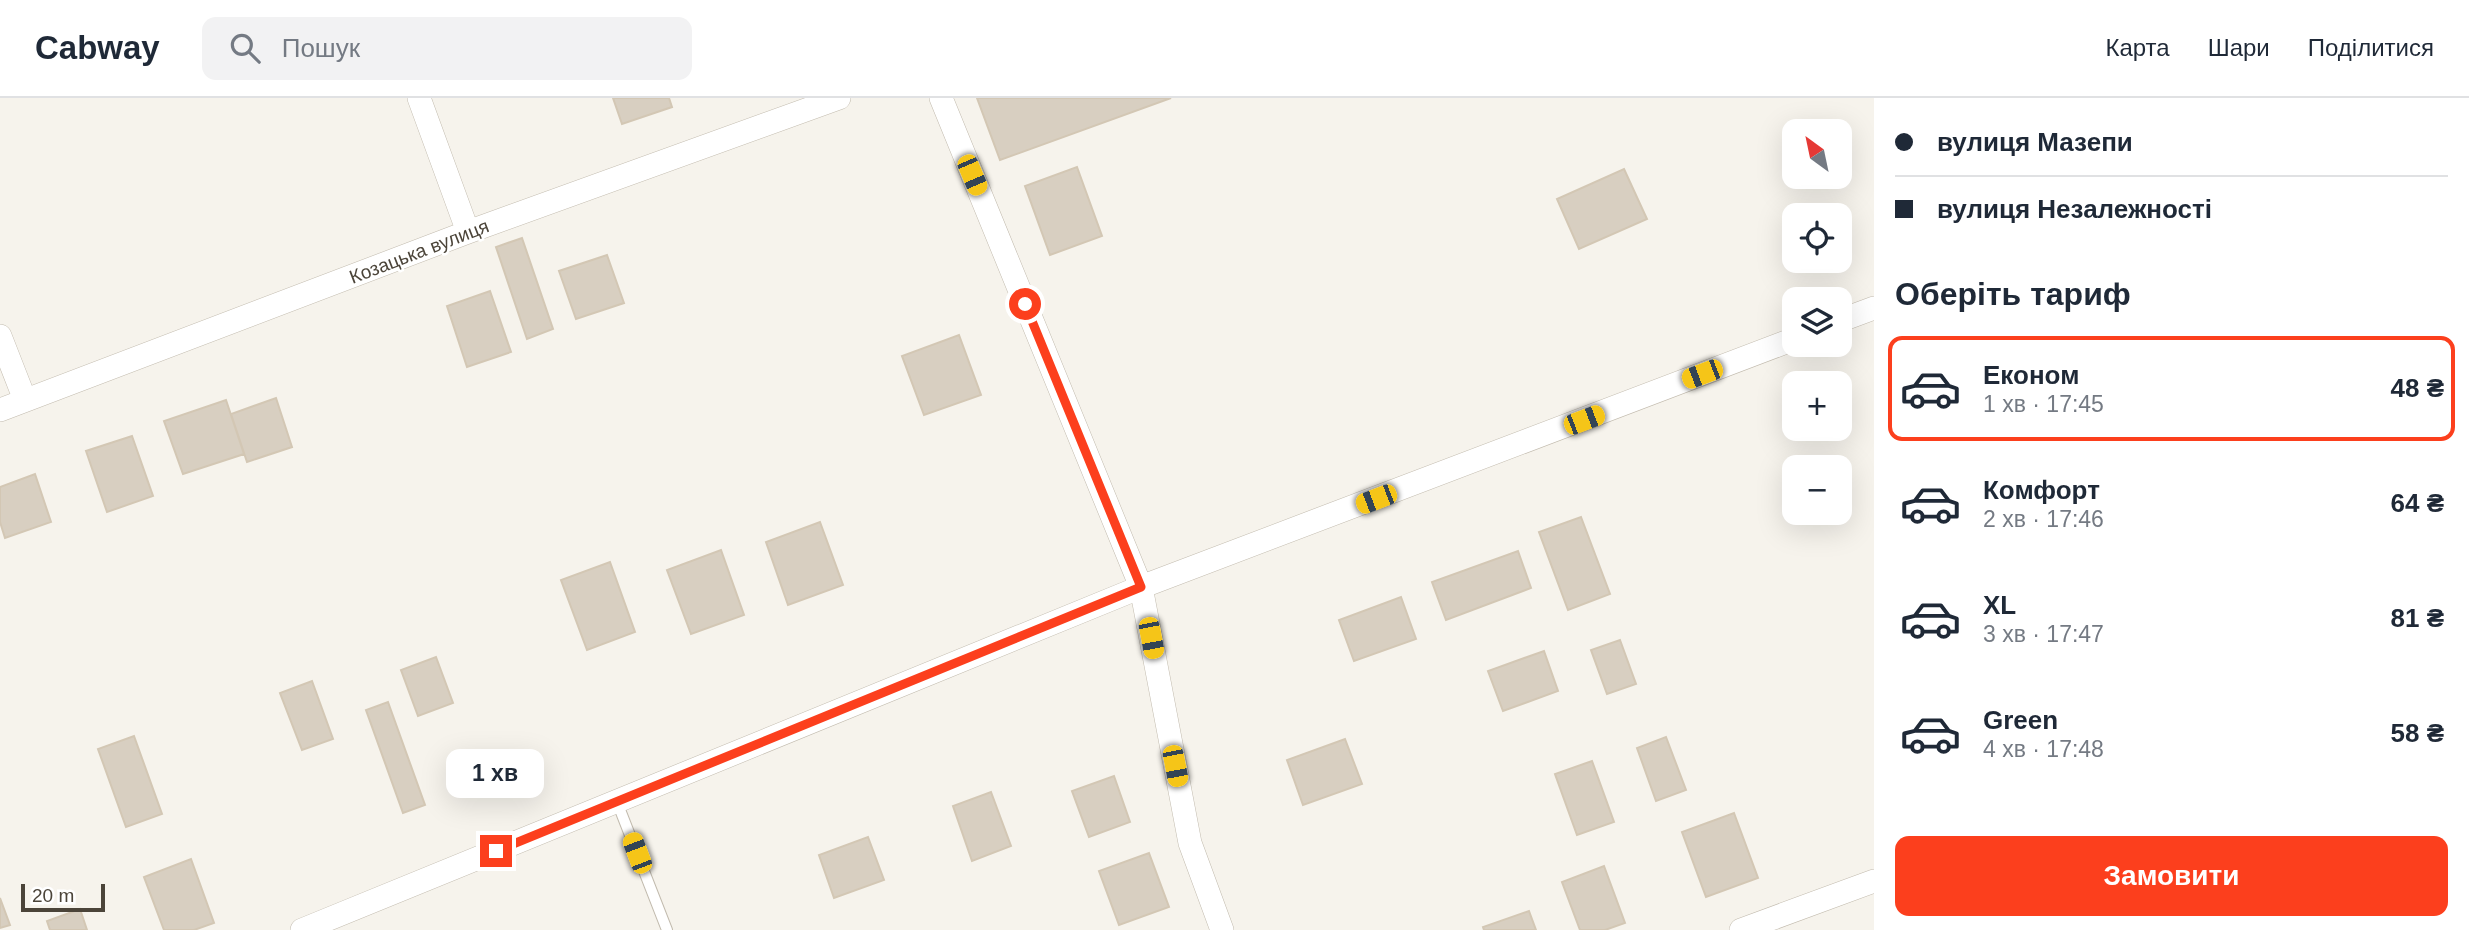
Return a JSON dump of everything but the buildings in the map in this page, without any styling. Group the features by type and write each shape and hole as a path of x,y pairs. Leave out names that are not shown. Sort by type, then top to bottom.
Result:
{"street":[{"path":"419,98 468,233"},
{"name":"Козацька вулиця","path":"0,410 468,233 839,98"},
{"path":"941,98 1141,587 1189,843 1223,930"},
{"path":"1852,316 1874,308"},
{"path":"0,336 25,400"},
{"path":"302,930 1141,587 1782,344"},
{"path":"1741,930 1874,881"}],"lane":[{"path":"617,802 667,930"}],"route":[{"path":"496,851 1141,587 1025,304"}]}
